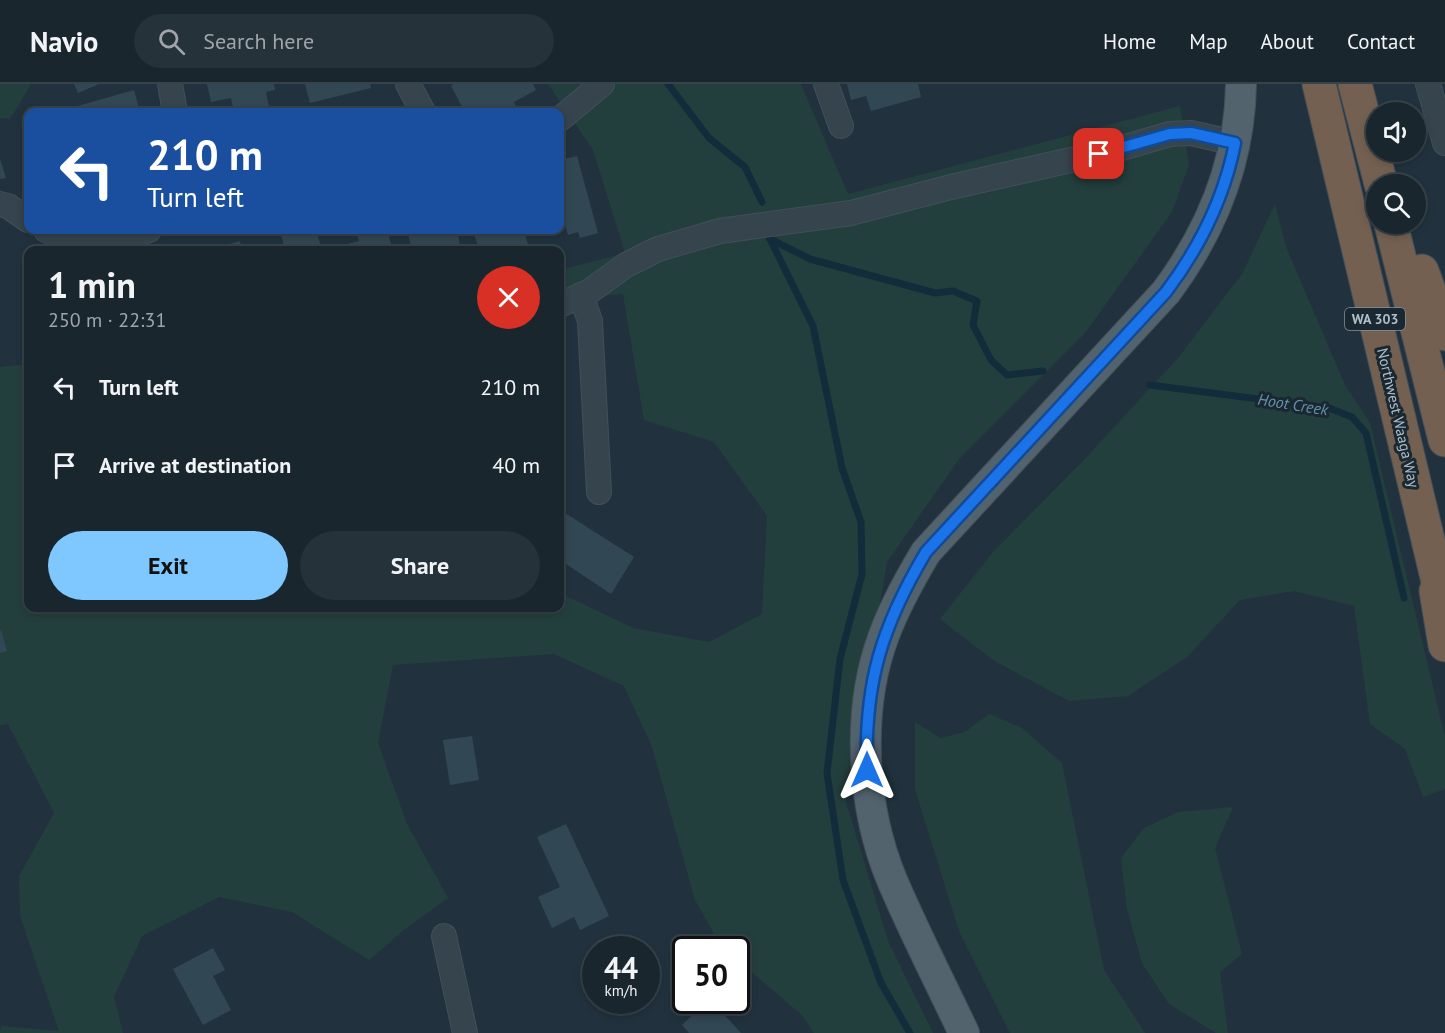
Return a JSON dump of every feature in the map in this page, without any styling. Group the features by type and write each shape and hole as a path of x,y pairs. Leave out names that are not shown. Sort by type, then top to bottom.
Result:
{"highway":[{"name":"Northwest Waaga Way","path":"1319,84 1445,611"},
{"path":"1355,84 1366,114"},
{"path":"1355,84 1378,174"},
{"name":"WA 303","path":"1394,234 1445,440"},
{"path":"1410,234 1445,334"},
{"path":"1431,554 1445,645"}],"main road":[{"path":"964,1033 891,878 871,812 867,770 867,714 882,639 903,592 926,552 1166,292 1187,264 1204,235 1218,202 1235,143 1241,84"}],"street":[{"path":"170,84 174,108"},
{"path":"408,84 421,108"},
{"path":"564,116 602,84"},
{"path":"826,84 841,126"},
{"path":"1428,84 1445,143"},
{"path":"599,492 590,321 570,300 590,291 626,265 658,249 720,231 851,213 951,187 1115,150 1170,134 1191,133 1235,143"},
{"path":"0,204 8,206 24,216"},
{"path":"55,234 88,246 136,234"},
{"path":"444,936 465,1033"}],"green space":[{"path":"0,84 31,84 10,119 0,118"},
{"path":"548,84 801,84 848,194 1180,106 1189,165 1172,212 1085,333 959,459 887,562 846,802 888,941 933,1033 814,1033 802,1015 750,971 750,936 715,936 695,900 652,747 624,686 554,654 393,665 378,743 407,824 448,898 405,929 369,960 292,912 219,897 142,936 114,997 123,1033 0,1033 1,1026 59,1031 20,916 19,876 54,813 8,724 0,725 0,367 24,364 24,612 564,612 564,595 633,628 709,642 762,614 767,516 714,442 644,420 623,294 564,300 564,269 625,253 593,150"},
{"path":"1275,204 1286,247 1345,385 1370,423 1445,737 1445,789 1423,797 1405,749 1370,724 1354,606 1294,591 1240,600 1187,657 1128,696 1069,701 993,660 940,619 993,552 1079,465 1178,358 1242,274"},
{"path":"989,714 1022,728 1062,763 1104,970 1145,1033 1010,1033 959,931 915,789 915,722 940,738 965,732"},
{"path":"1233,807 1215,848 1242,954 1220,972 1228,1033 1216,1033 1169,1004 1142,963 1127,909 1121,858 1144,828 1179,812"}],"building":[{"path":"74,84 99,84 78,93"},
{"path":"207,84 274,84 275,90 266,92 269,108 233,108 231,98 211,102"},
{"path":"305,84 370,84 371,88 310,103"},
{"path":"454,84 533,84 536,90 514,102 516,107 514,108 463,108 451,86"},
{"path":"847,84 918,84 921,97 871,111 866,96 851,100"},
{"path":"134,90 139,108 71,108"},
{"path":"577,156 598,233 580,238 578,232 568,235 564,221 564,159"},
{"path":"0,159 6,178 0,179"},
{"path":"317,234 321,246 284,246 281,235"},
{"path":"357,234 388,234 392,246 339,246 359,241"},
{"path":"408,234 458,234 460,246 411,246"},
{"path":"474,234 525,234 528,246 478,246"},
{"path":"240,241 241,246 223,246"},
{"path":"565,513 634,557 611,594 564,563"},
{"path":"0,631 7,651 0,653"},
{"path":"472,736 479,780 450,785 443,740"},
{"path":"566,824 609,916 580,930 574,917 552,928 538,897 560,887 537,837"},
{"path":"213,948 225,970 213,976 231,1010 203,1025 173,969"},
{"path":"693,1014 724,1014 741,1033 689,1033 682,1025"}],"waterway":[{"name":"Hoot Creek","path":"668,84 709,138 745,167 762,202"},
{"path":"770,239 813,326 842,468 861,522 862,574 840,659 827,773 843,880 881,983 910,1033"},
{"name":"Hoot Creek","path":"770,239 810,259 935,293 953,291 977,301 973,325 991,360 1007,375 1043,371"},
{"name":"Hoot Creek","path":"1150,385 1329,408 1352,417 1366,433 1404,598"}],"route":[{"path":"867,770 867,714 882,639 903,592 926,552 1166,292 1187,264 1204,235 1218,202 1235,143 1191,133 1170,134 1099,154"}]}
